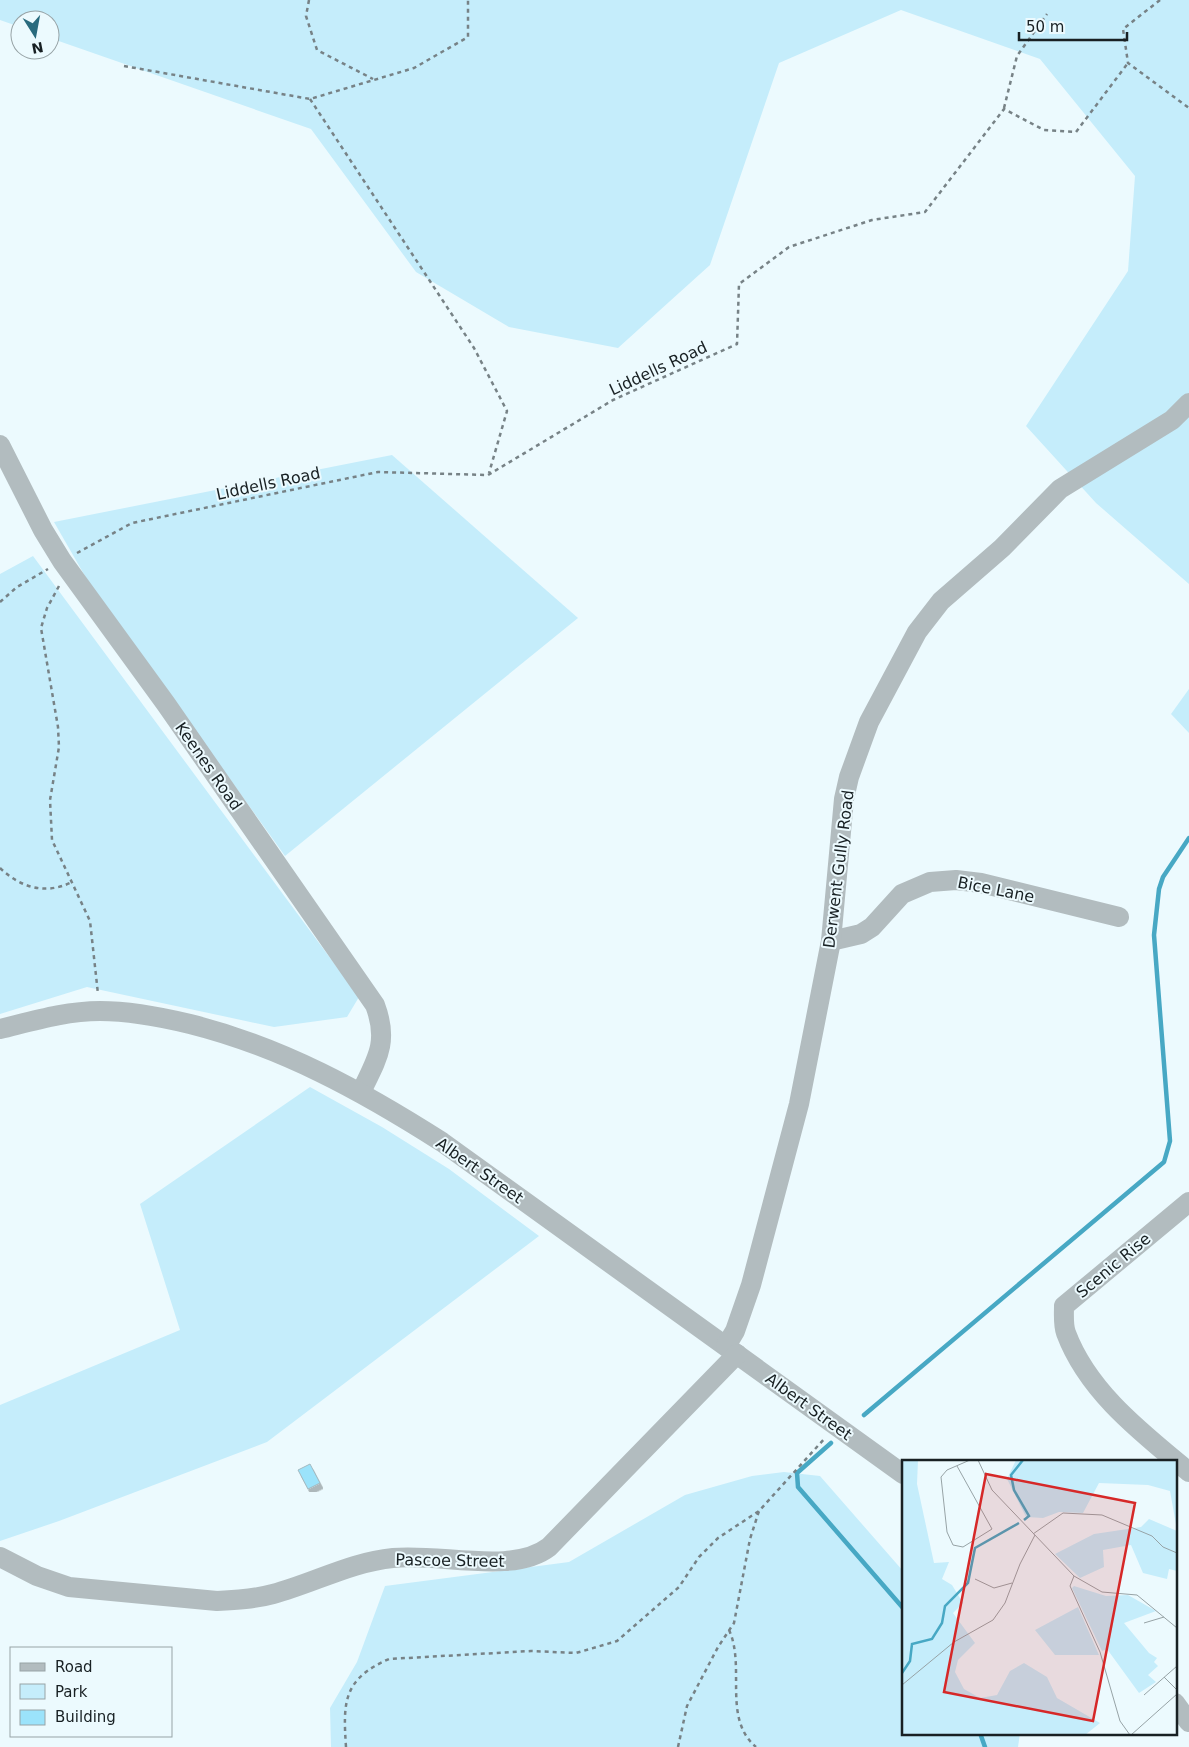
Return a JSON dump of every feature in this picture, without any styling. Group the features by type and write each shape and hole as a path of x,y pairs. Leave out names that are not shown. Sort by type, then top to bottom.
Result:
{"street":[{"name":"Derwent Gully Road","path":"732,1350 735,1331 751,1286 799,1104 831,940 844,807 850,777 869,722 917,632 941,600 1008,542 1060,489 1172,420 1189,403"},
{"name":"Keenes Road","path":"0,445 43,530 65,566 166,704 375,1005 382,1029 382,1045 361,1092"},
{"name":"Bice Lane","path":"831,940 861,934 872,927 902,894 930,882 956,880 981,883 1119,916"},
{"name":"Albert Street","path":"0,1029 62,1015 100,1011 164,1018 226,1034 306,1064 361,1092 442,1142 902,1473"},
{"name":"Scenic Rise","path":"1175,1460 1144,1434 1091,1381 1065,1331 1064,1306 1189,1202"},
{"name":"Pascoe Street","path":"0,1557 37,1576 69,1587 217,1601 238,1600 275,1593 367,1561 394,1557 444,1557 495,1561 525,1560 539,1555 549,1548 732,1350"},
{"name":"Scenic Rise","path":"1176,1461 1189,1472"},
{"path":"1176,1704 1189,1722"}],"path":[{"path":"309,0 306,16 317,50 374,80"},
{"path":"124,66 310,99 414,68 468,37 468,0"},
{"path":"1160,0 1123,29 1128,63 1189,108"},
{"path":"1048,14 1017,56 1004,109 1044,130 1076,132 1128,63"},
{"path":"310,99 474,348 507,411 488,475"},
{"name":"Liddells Road","path":"0,602 22,584 65,566 132,523 378,472 488,475 613,400 737,344 739,284 789,247 872,220 925,212 1004,109"},
{"path":"65,566 47,608 41,628 58,727 59,747 50,800 50,827 52,840 90,921 100,1011"},
{"path":"0,868 17,880 38,889 51,890 72,882"},
{"path":"346,1747 344,1709 353,1685 371,1667 389,1659 531,1651 576,1653 617,1642 679,1587 699,1557 712,1545 759,1511 836,1426"},
{"path":"678,1747 687,1706 734,1623 750,1539 759,1511"},
{"path":"729,1630 735,1652 739,1720 744,1734 756,1747"}],"green space":[{"path":"0,0 1189,0 1189,584 1096,503 1026,426 1128,271 1135,176 1040,59 901,10 779,63 710,265 618,348 509,327 416,272 311,129 60,41 60,10 10,10 10,24 0,20"},
{"path":"392,455 578,618 285,856 89,583 54,522"},
{"path":"33,556 359,997 347,1017 274,1027 87,987 0,1014 0,574"},
{"path":"1189,689 1189,733 1171,714"},
{"path":"310,1087 382,1127 449,1169 539,1236 267,1442 59,1521 0,1541 0,1405 180,1330 140,1204"},
{"path":"784,1472 820,1476 902,1570 902,1734 1020,1734 1018,1747 331,1747 330,1708 357,1662 385,1586 569,1562 685,1495 752,1476"}],"building":[{"path":"310,1464 320,1483 308,1489 298,1470"}],"waterway":[{"path":"864,1415 1164,1162 1170,1141 1154,935 1159,889 1163,877 1189,838"},
{"path":"831,1443 797,1473 798,1487 902,1607"},
{"path":"980,1734 985,1747"}]}
